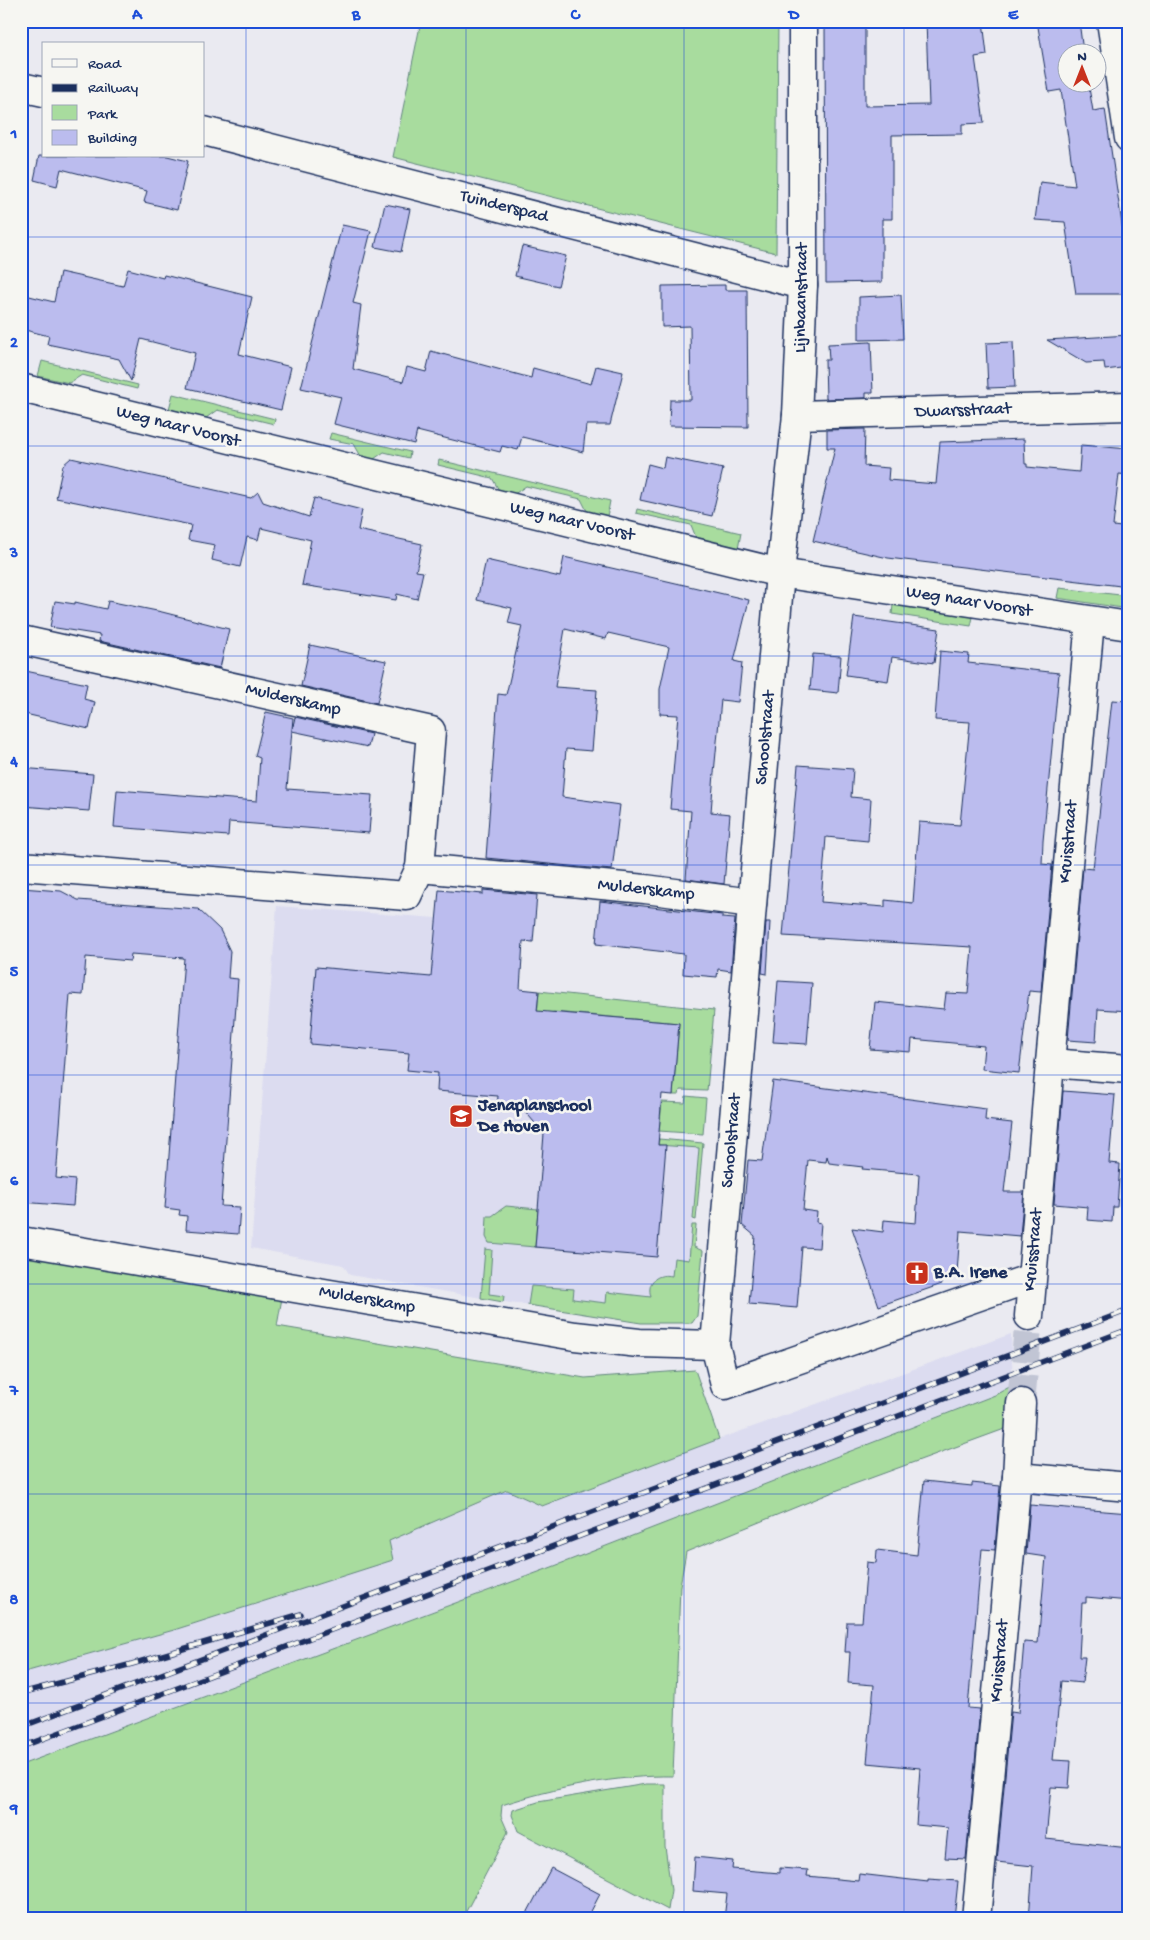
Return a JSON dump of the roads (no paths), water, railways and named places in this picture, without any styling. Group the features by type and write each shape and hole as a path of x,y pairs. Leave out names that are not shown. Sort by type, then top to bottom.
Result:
{"street":[{"name":"Lijnbaanstraat","path":"780,573 797,416 803,285 803,21"},
{"path":"1111,21 1129,138"},
{"path":"21,86 42,91"},
{"name":"Tuinderspad","path":"205,131 803,285"},
{"name":"Weg naar Voorst","path":"21,388 780,573 1129,626"},
{"name":"Dwarsstraat","path":"797,416 1129,406"},
{"name":"Schoolstraat","path":"780,573 715,1345 725,1385 1031,1278"},
{"name":"Kruisstraat","path":"1029,1316 1090,621"},
{"name":"Mulderskamp","path":"21,640 431,731 420,868 407,896 21,866"},
{"name":"Mulderskamp","path":"420,868 645,889 752,903"},
{"path":"1050,1063 1129,1069"},
{"name":"Mulderskamp","path":"21,1241 607,1340 715,1345"},
{"name":"Kruisstraat","path":"976,1919 1017,1477 1021,1403"},
{"path":"1017,1477 1129,1487"}],"tunnel":[{"path":"1021,1403 1029,1316"}],"railway":[{"path":"21,1727 1129,1310"},
{"path":"21,1747 1129,1329"},
{"path":"21,1693 132,1664 301,1614"}],"place":[{"name":"Jenaplanschool De Hoven","path":"461,1116"},
{"name":"B.A. Irene","path":"917,1273"}]}
